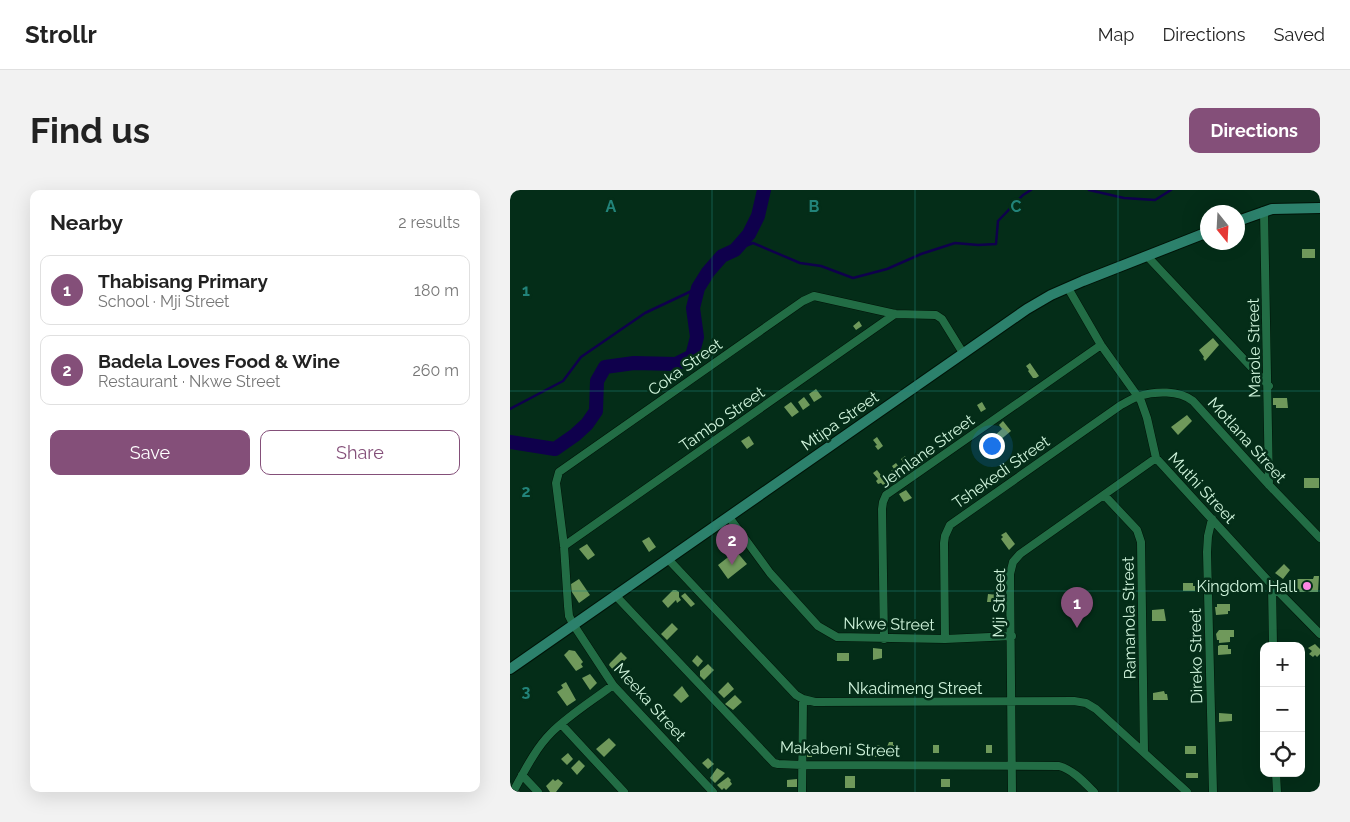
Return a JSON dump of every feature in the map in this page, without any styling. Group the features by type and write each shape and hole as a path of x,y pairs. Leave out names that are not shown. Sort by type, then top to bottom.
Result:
{"street":[{"path":"1245,218 1264,211 1320,208"},
{"name":"Marole Street","path":"1264,211 1269,485"},
{"name":"Mtipa Street","path":"510,669 1027,309 1068,288 1200,235"},
{"path":"1147,256 1268,386"},
{"name":"Muthi Street","path":"1068,288 1101,345 1138,396 1147,418 1156,458 1272,585 1320,634"},
{"name":"Coka Street","path":"573,624 568,606 564,546 556,482 557,475 563,468 810,298 821,297 895,314 939,316 963,353"},
{"name":"Tambo Street","path":"564,546 895,314"},
{"name":"Jemlane Street","path":"884,639 882,509 886,495 1101,345"},
{"name":"Motlana Street","path":"1138,396 1155,393 1176,393 1188,397 1320,538"},
{"name":"Tshekedi Street","path":"945,639 944,543 950,525 1121,405 1138,396"},
{"name":"Mji Street","path":"1012,792 1010,574 1013,562 1020,554 1105,496 1156,458"},
{"name":"Ramanola Street","path":"1105,496 1137,530 1141,542 1144,752"},
{"name":"Nkwe Street","path":"730,517 766,567 818,626 837,637 945,639 1012,636"},
{"name":"Direko Street","path":"1212,519 1207,552 1213,792"},
{"path":"668,559 796,695 803,699 802,792"},
{"path":"1272,585 1274,642"},
{"name":"Makabeni Street","path":"616,596 778,764 1048,765 1067,768 1094,792"},
{"name":"Meeka Street","path":"573,624 613,685 713,792"},
{"path":"513,792 544,741 561,724 613,685"},
{"name":"Nkadimeng Street","path":"803,699 815,702 1086,703 1096,709 1188,792"},
{"path":"561,724 624,792"},
{"path":"522,776 538,792"},
{"path":"1276,777 1277,792"}],"building":[{"path":"1302,249 1315,249 1315,258 1302,258"},
{"path":"859,321 862,326 856,330 853,326"},
{"path":"1213,338 1219,345 1205,361 1199,350"},
{"path":"1030,363 1039,376 1036,378 1033,378 1026,366"},
{"path":"816,389 822,397 814,402 809,394"},
{"path":"804,397 810,405 803,410 798,402"},
{"path":"1273,398 1287,398 1288,408 1276,408 1276,405 1273,405"},
{"path":"791,402 799,412 792,417 784,407"},
{"path":"982,402 986,409 981,412 977,405"},
{"path":"1187,415 1192,421 1178,435 1171,427"},
{"path":"1003,421 1011,431 999,441 994,436 1002,429 999,425"},
{"path":"749,436 754,444 747,449 741,441"},
{"path":"877,437 883,446 878,450 873,440"},
{"path":"905,456 910,462 905,465 901,459"},
{"path":"896,463 902,471 895,476 891,471 894,469 892,466"},
{"path":"877,470 887,483 883,485 881,483 878,484 876,481 878,479 873,473"},
{"path":"1304,478 1319,478 1319,488 1304,488"},
{"path":"906,490 912,498 904,502 899,494"},
{"path":"1006,532 1015,544 1009,550 1001,539 1003,537 1001,535"},
{"path":"649,537 656,547 649,552 642,541"},
{"path":"587,544 595,555 588,560 579,549"},
{"path":"736,551 747,564 728,579 718,565"},
{"path":"1284,564 1290,570 1283,579 1275,573"},
{"name":"Kingdom Hall","path":"1314,576 1319,576 1318,592 1296,592 1296,579 1313,579"},
{"path":"579,579 590,595 579,603 568,586"},
{"path":"1183,583 1193,583 1195,591 1183,591"},
{"path":"673,590 679,592 681,600 677,603 676,600 668,608 662,601"},
{"path":"685,593 695,604 691,607 681,596"},
{"path":"988,594 998,595 998,599 995,599 995,602 987,602"},
{"path":"1217,604 1230,604 1228,614 1216,615 1215,607 1217,607"},
{"path":"1164,609 1166,621 1152,621 1152,610"},
{"path":"672,623 678,629 667,640 661,634"},
{"path":"1219,630 1234,630 1234,637 1230,637 1230,642 1219,643 1216,634"},
{"path":"1315,644 1320,649 1320,654 1317,657 1315,655 1313,657 1309,654 1312,651 1308,648"},
{"path":"1228,645 1228,649 1231,649 1231,654 1218,655 1218,646"},
{"path":"873,648 882,649 882,658 873,660"},
{"path":"569,650 575,651 583,662 581,664 583,667 576,671 564,655"},
{"path":"621,652 627,658 614,671 609,665"},
{"path":"837,653 849,653 849,661 837,661"},
{"path":"697,655 703,661 698,667 692,661"},
{"path":"708,664 714,670 704,680 700,676 700,671"},
{"path":"590,674 597,683 590,690 582,678"},
{"path":"566,682 576,700 567,706 557,692 563,688 561,685"},
{"path":"728,682 734,689 724,698 718,692"},
{"path":"682,686 689,696 681,703 673,695"},
{"path":"1164,691 1167,694 1168,700 1153,700 1153,693"},
{"path":"735,695 742,702 733,710 725,704"},
{"path":"1219,713 1232,714 1232,721 1219,722"},
{"path":"609,738 616,745 604,757 596,749"},
{"path":"889,742 893,742 893,745 895,745 895,748 892,748 892,755 887,755 888,752 884,752 884,748 887,747"},
{"path":"807,745 812,745 812,757 807,757"},
{"path":"874,745 880,745 880,757 874,757"},
{"path":"933,745 939,745 939,753 933,753"},
{"path":"986,745 992,745 992,753 986,753"},
{"path":"1185,746 1196,746 1196,754 1185,754"},
{"path":"568,753 573,759 567,765 561,759"},
{"path":"708,758 714,764 708,769 702,763"},
{"path":"579,760 585,766 577,775 571,768"},
{"path":"717,768 725,773 715,783 710,778"},
{"path":"1186,773 1198,773 1198,778 1186,778"},
{"path":"845,776 855,776 855,788 845,788"},
{"path":"728,777 732,784 726,790 724,788 722,790 717,785"},
{"path":"553,779 555,781 558,779 563,783 556,792 550,792 546,786"},
{"path":"797,779 797,787 787,787 787,780"},
{"path":"941,779 950,779 950,787 941,787"}],"waterway":[{"path":"510,442 555,449 575,435 587,424 596,411 597,381 605,367 634,363 676,364 692,356 697,337 693,308 698,288 708,272 722,256 735,250 749,234 758,216 764,190"},
{"path":"735,250 753,243 800,263 821,266 853,278 887,269 921,254 955,243 996,244 998,221 1023,195 1031,190"},
{"path":"1089,190 1124,198 1155,200 1171,190"},
{"path":"510,409 563,381 581,357 645,313 698,288"}],"place":[{"name":"Badela Loves Food & Wine","path":"732,565"},
{"name":"Kingdom Hall","path":"1307,586"},
{"name":"Thabisang Primary","path":"1077,628"}]}
